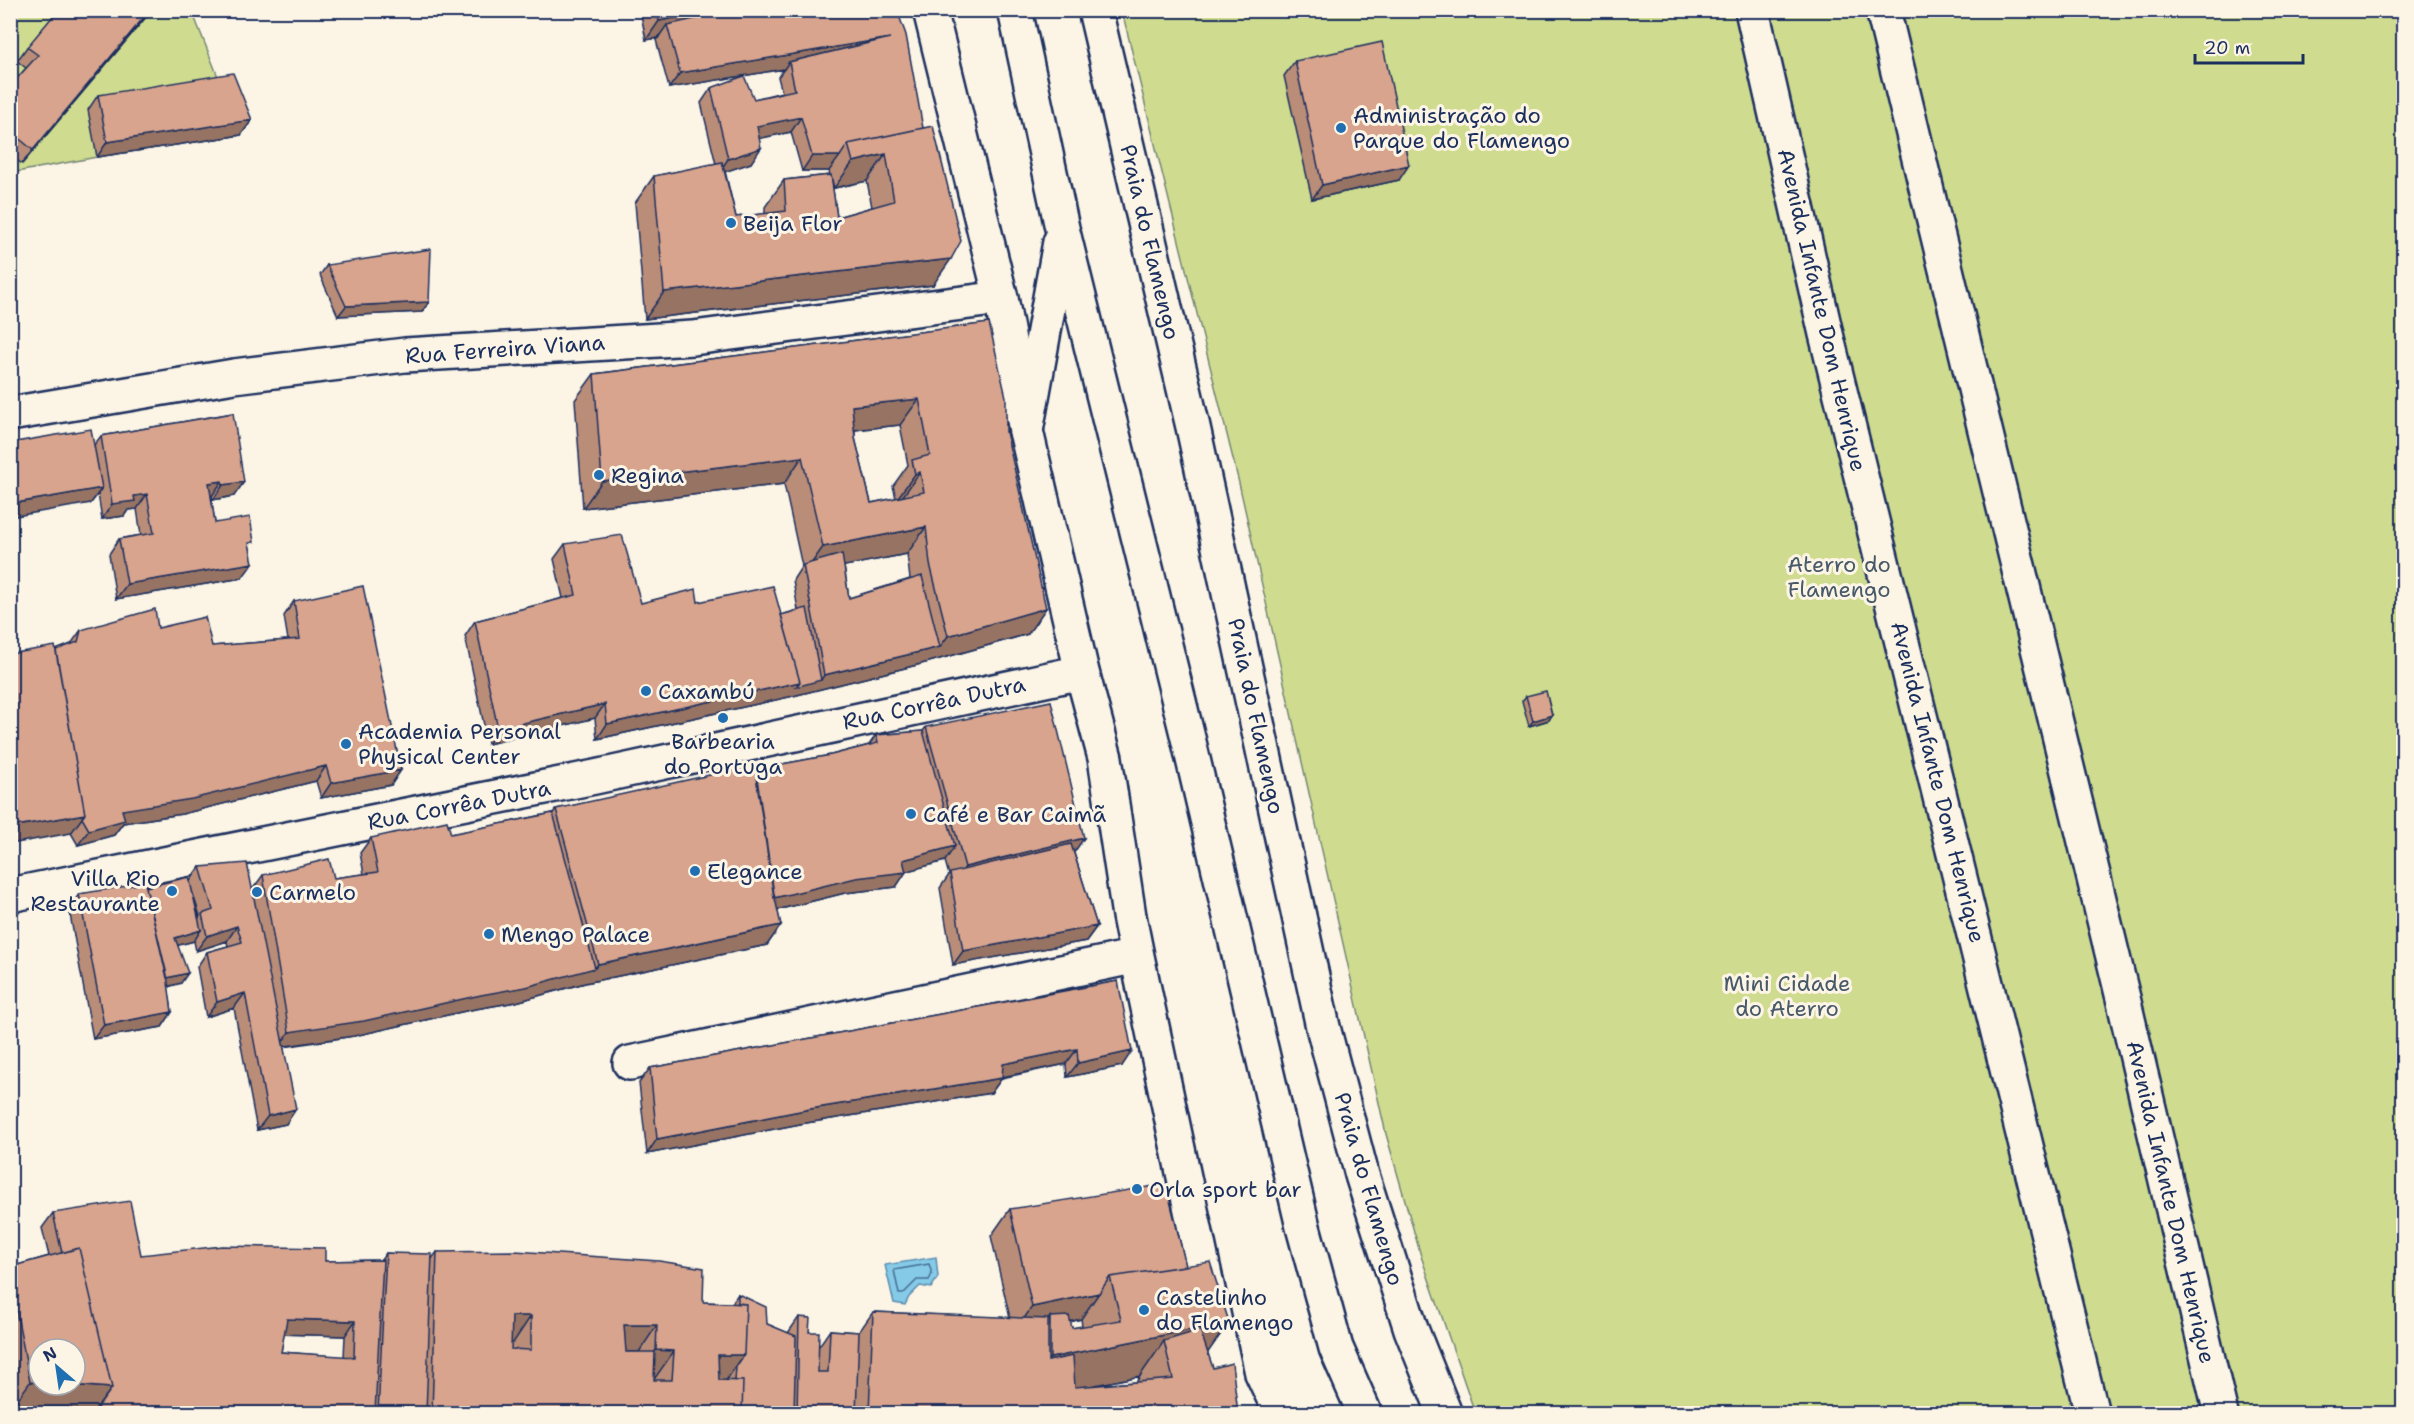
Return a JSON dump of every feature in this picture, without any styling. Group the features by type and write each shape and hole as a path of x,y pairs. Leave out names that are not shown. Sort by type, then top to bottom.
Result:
{"main road":[{"path":"930,10 1001,298 1026,431 1082,672 1105,758 1137,956 1228,1384 1242,1413"},
{"path":"1016,10 1062,228 1186,730 1303,1227 1336,1348 1365,1413"},
{"name":"Praia do Flamengo","path":"1095,10 1193,427 1323,1027 1362,1175 1411,1329 1445,1413"},
{"name":"Avenida Infante Dom Henrique","path":"1752,10 1826,334 2090,1403"},
{"name":"Avenida Infante Dom Henrique","path":"1883,10 2123,998 2221,1413"},
{"path":"1026,431 1062,228"},
{"name":"Rua Ferreira Viana","path":"10,414 234,376 405,355 693,338 1001,298"},
{"name":"Rua Corrêa Dutra","path":"10,895 595,777 1082,672"},
{"path":"630,1063 1137,956"}],"green space":[{"path":"11,11 192,11 241,135 11,173"},
{"name":"Aterro do Flamengo","path":"1122,11 2403,11 2403,1413 1475,1413 1421,1256 1386,1134 1239,483"}],"water":[{"path":"936,1257 938,1277 931,1288 920,1286 909,1297 905,1305 894,1303 885,1265"}],"building":[{"path":"58,10 150,10 33,150 10,131 10,86 38,55 27,47"},
{"path":"657,10 711,10 659,21"},
{"path":"736,10 897,10 906,35 923,128 848,144 840,156 812,156 801,117 757,126 761,148 728,159 711,88 744,76 754,99 795,90 789,62 890,38 680,73 667,25"},
{"name":"Administração do Parque do Flamengo","path":"1382,42 1409,165 1322,185 1295,61"},
{"path":"233,73 252,120 107,142 98,95"},
{"path":"933,126 961,241 951,259 664,292 654,176 722,162 736,217 786,211 784,180 831,175 837,217 894,201 886,154 853,162 848,144"},
{"path":"431,249 429,302 346,306 327,265"},
{"path":"989,323 1006,397 1006,432 1046,608 948,636 930,564 926,527 823,547 802,457 602,481 594,374","holes":["919,399 930,455 912,460 915,474 920,472 924,492 871,503 855,438 852,406"]},
{"path":"233,413 244,482 223,485 222,481 209,483 215,523 250,517 254,542 249,543 253,563 127,584 119,539 154,533 147,494 134,496 135,501 112,504 101,436"},
{"path":"91,429 102,488 10,504 10,443"},
{"path":"622,535 641,603 696,589 698,602 773,586 800,682 607,724 605,704 498,729 475,621 576,595 565,544"},
{"path":"842,554 849,598 922,576 940,647 824,675 803,565"},
{"path":"363,586 401,770 331,783 326,766 192,799 122,810 125,820 89,830 82,818 85,814 56,650 78,642 81,630 155,609 158,628 205,617 212,646 300,639 294,601"},
{"path":"807,608 821,680 796,687 800,682 781,615"},
{"path":"55,646 85,814 10,827 10,654"},
{"path":"1546,691 1552,715 1533,721 1526,696"},
{"path":"1051,701 1084,838 965,867 926,727"},
{"path":"923,731 955,846 903,860 906,872 856,878 774,898 755,769 831,755 878,743 876,735"},
{"path":"755,765 774,894 781,925 598,964 556,809"},
{"path":"553,813 595,968 526,987 364,1021 289,1032 263,875 329,859 334,878 378,872 371,838 447,821 451,834"},
{"path":"1071,844 1097,926 963,951 950,873"},
{"path":"247,863 296,1109 268,1116 245,993 217,1002 207,952 242,942 237,926 207,936 202,914 213,910 200,867"},
{"path":"189,877 201,930 175,938 188,973 167,978 146,887"},
{"path":"145,883 167,975 172,1012 104,1025 79,894"},
{"path":"1118,981 1132,1051 1078,1063 1077,1049 1003,1064 1002,1078 810,1109 657,1139 650,1068"},
{"path":"1166,1184 1186,1266 1110,1277 1099,1293 1032,1307 1010,1209"},
{"path":"130,1201 141,1255 222,1246 325,1248 325,1261 383,1260 375,1413 100,1413 98,1407 112,1388 79,1248 62,1253 53,1213","holes":["287,1319 355,1321 354,1357 281,1352"]},
{"path":"79,1248 112,1388 87,1386 87,1337 27,1337 27,1366 10,1278 10,1267"},
{"path":"515,1251 659,1261 704,1268 703,1302 746,1304 744,1355 718,1355 719,1380 743,1381 742,1413 432,1413 437,1252","holes":["512,1316 531,1316 531,1350 511,1349","624,1325 657,1325 656,1350 674,1351 672,1380 654,1380 655,1352 626,1352"]},
{"path":"386,1253 432,1254 426,1413 378,1413"},
{"path":"1210,1262 1229,1322 1050,1358 1050,1317 1069,1316 1072,1328 1121,1320 1110,1277"},
{"path":"738,1294 766,1307 767,1324 796,1336 794,1413 742,1413 743,1381 735,1381 736,1367 744,1355 746,1304 738,1303"},
{"path":"873,1312 1048,1319 1048,1361 1073,1356 1075,1387 1173,1379 1164,1341 1200,1330 1213,1368 1232,1363 1238,1413 869,1413"},
{"path":"799,1317 810,1318 809,1332 819,1332 818,1372 828,1372 830,1330 859,1332 856,1413 797,1413"}],"place":[{"name":"Administração do Parque do Flamengo","path":"1341,128"},
{"name":"Beija Flor","path":"731,223"},
{"name":"Regina","path":"599,475"},
{"name":"Caxambú","path":"646,691"},
{"name":"Barbearia do Portuga","path":"723,718"},
{"name":"Academia Personal Physical Center","path":"346,744"},
{"name":"Café e Bar Caimã","path":"911,814"},
{"name":"Elegance","path":"695,871"},
{"name":"Villa Rio Restaurante","path":"172,891"},
{"name":"Carmelo","path":"257,892"},
{"name":"Mengo Palace","path":"489,934"},
{"name":"Orla sport bar","path":"1137,1189"},
{"name":"Castelinho do Flamengo","path":"1144,1310"}],"park label":[{"name":"Mini Cidade do Aterro","path":"1787,996"}]}
